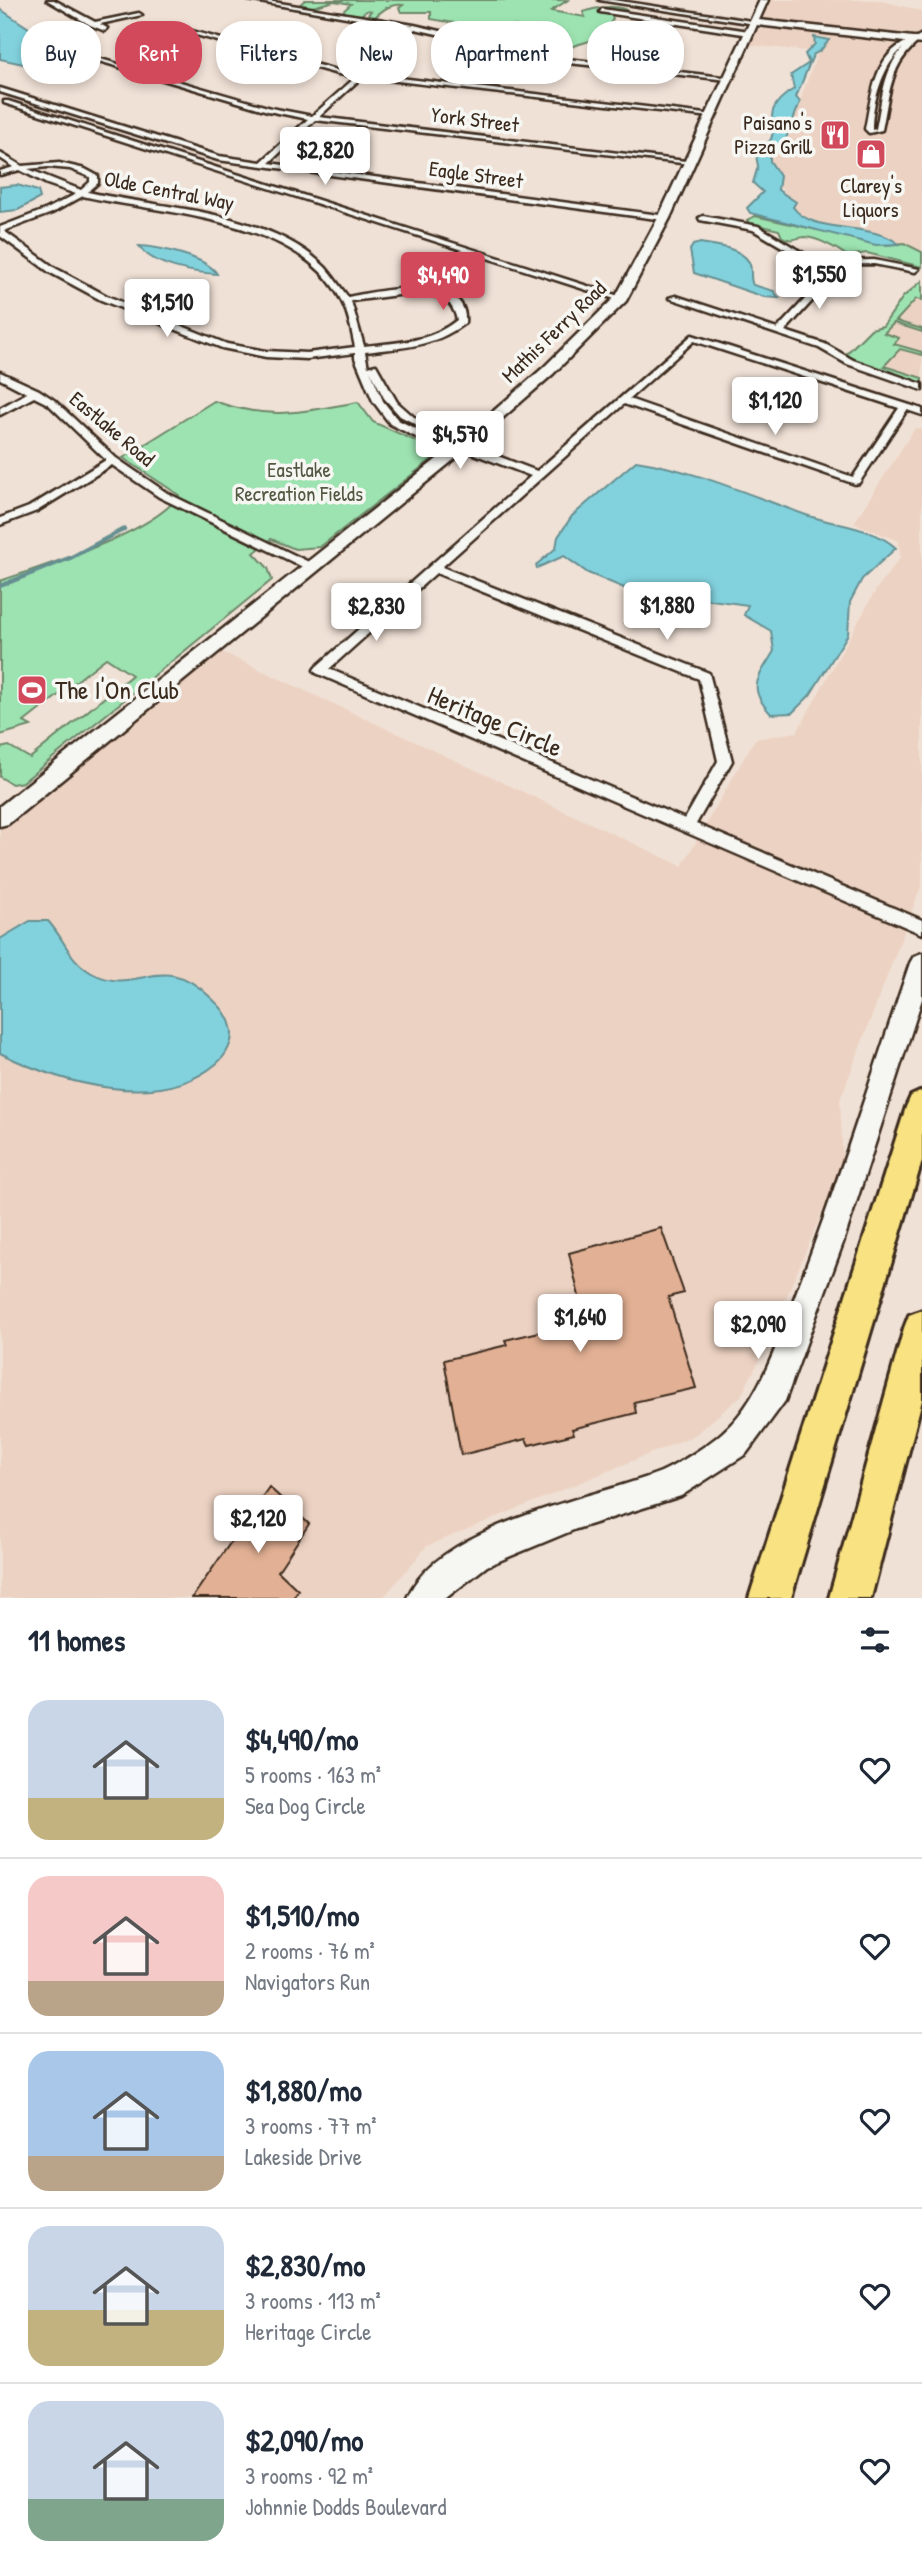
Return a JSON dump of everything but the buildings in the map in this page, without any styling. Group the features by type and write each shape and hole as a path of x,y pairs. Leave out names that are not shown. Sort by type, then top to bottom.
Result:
{"highway":[{"path":"770,1598 922,1107"},
{"path":"850,1598 922,1328"}],"main road":[{"name":"Mathis Ferry Road","path":"0,818 462,446 548,371 621,298 664,218 764,0"},
{"path":"752,27 920,39"},
{"path":"424,1598 439,1580 475,1554 576,1513 670,1485 735,1443 774,1390 829,1243 922,963"}],"street":[{"path":"50,0 86,21"},
{"path":"251,0 378,21"},
{"path":"602,0 752,27"},
{"path":"602,11 752,27"},
{"path":"101,22 139,15"},
{"path":"101,28 105,30"},
{"path":"417,28 559,60 728,78"},
{"path":"202,36 336,70"},
{"path":"920,39 892,64 879,130 872,132 868,129 885,62 893,51 920,39"},
{"name":"York Street","path":"101,62 270,110 312,118 690,162"},
{"path":"417,83 711,116"},
{"path":"263,164 350,84"},
{"name":"Eagle Street","path":"0,90 218,158 664,218"},
{"path":"0,100 621,298"},
{"name":"Olde Central Way","path":"0,155 18,168 83,194 215,217 270,235 317,264 345,300 360,349 359,358 378,401 394,422 442,446 462,446"},
{"path":"0,173 18,168 63,164 94,176 94,183 83,194 0,231 52,270 104,298 225,346 266,354 307,356 436,339 463,321 462,312 446,296 427,291 387,291 345,300"},
{"path":"703,218 755,228 823,267"},
{"path":"809,259 807,265 841,270 865,262 915,269"},
{"path":"780,331 809,300 823,267"},
{"path":"673,298 822,346 850,362 922,387"},
{"name":"Heritage Circle","path":"922,412 692,338 320,670 922,927"},
{"name":"Eastlake Road","path":"0,375 51,402 112,460 163,495 313,568"},
{"path":"0,412 36,393"},
{"path":"623,400 855,481 905,406"},
{"path":"462,446 538,475"},
{"path":"0,522 33,509 112,460"},
{"path":"436,569 705,676 725,761 687,828"}],"shaded area":[{"path":"769,0 877,0 922,11 922,33 914,36 769,21 762,16"},
{"path":"774,28 867,37 922,47 922,255 873,232 823,224 798,214 762,160 792,122 818,52 750,45 756,30"},
{"path":"922,292 922,383 856,357"},
{"path":"915,428 922,429 922,884 840,1100 843,1163 762,1355 741,1396 695,1435 427,1546 383,1598 0,1598 0,830 222,652 682,866 755,739 797,732 877,588 900,558 899,541 854,523"}],"green space":[{"path":"305,0 568,0 551,11 585,17 583,12 599,8 616,7 626,10 611,14 612,21 587,21 587,42 573,46 573,21 442,21 431,19 431,12 401,12 399,8 403,5 388,7 375,17 366,17 371,11 368,10 359,16 341,17 341,13 351,4 334,1 302,10 298,6"},
{"path":"755,216 885,245 904,243 922,252 922,267 867,253 847,256 815,239 785,238 779,230 749,223 747,220"},
{"path":"922,281 922,300 916,299 896,321 922,329 922,332 894,323 884,333 899,338 894,344 922,352 922,355 900,349 884,366 922,378 922,383 849,357 847,353 871,329 883,326 903,297"},
{"name":"Eastlake Recreation Fields","path":"214,401 269,413 303,411 358,402 373,422 427,446 436,456 320,547 295,549 271,539 254,553 268,568 272,580 23,782 12,784 0,777 0,748 9,746 30,758 132,675 106,658 24,722 31,726 0,735 0,581 123,535 166,509 179,495 123,458"}],"water":[{"path":"0,9 21,23 21,64 0,59"},
{"path":"814,37 829,40 813,55 796,97 800,102 785,141 770,155 770,161 780,176 778,190 796,202 793,207 802,216 827,225 873,232 899,244 876,245 750,213 747,208 763,192 753,183 758,166 756,155 771,139 774,108 794,89 791,75 809,63 805,54 815,44"},
{"path":"17,185 38,191 40,198 18,210 0,212 0,187"},
{"path":"700,243 740,253 749,262 753,285 774,291 779,298 764,297 694,273 690,250 693,245"},
{"path":"139,246 158,248 193,258 212,268 217,274 186,270 164,263 145,253"},
{"path":"636,461 701,477 806,515 877,535 896,548 862,579 850,602 848,634 810,695 792,713 771,714 759,697 759,676 774,651 771,631 744,615 748,605 624,588 588,573 564,556 537,568 536,565 556,548 558,537 572,516"},
{"path":"30,921 48,921 78,963 92,973 108,979 123,980 163,974 177,976 193,983 217,1003 228,1018 232,1037 223,1057 193,1079 167,1087 138,1090 80,1082 51,1074 0,1053 0,939"}],"waterway":[{"path":"0,586 70,558 124,529"}],"place":[{"name":"Paisano's Pizza Grill","path":"835,135"},
{"name":"Clarey's Liquors","path":"871,154"},
{"name":"The I'On Club","path":"32,690"}]}
